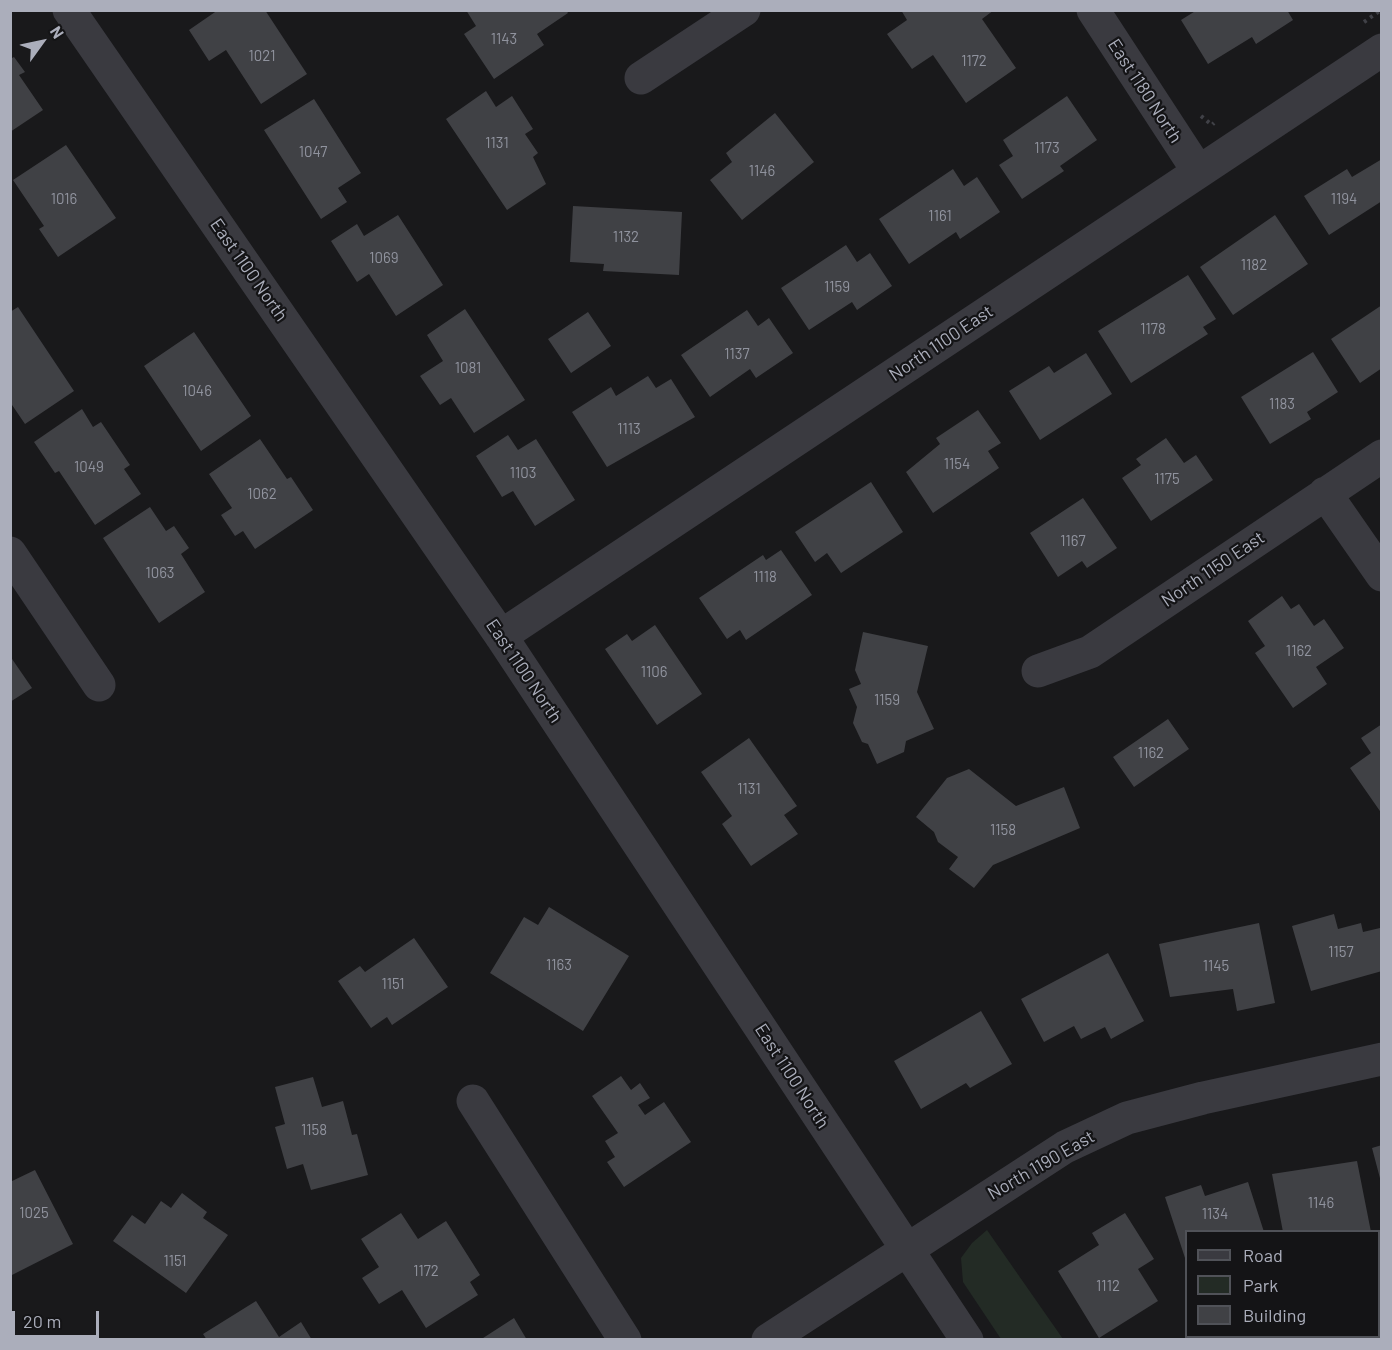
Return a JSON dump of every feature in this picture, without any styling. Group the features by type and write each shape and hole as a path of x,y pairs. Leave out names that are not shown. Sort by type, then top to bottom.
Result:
{"street":[{"name":"East 1100 North","path":"69,10 501,636 967,1340"},
{"path":"641,78 744,10"},
{"name":"East 1180 North","path":"1093,10 1198,171"},
{"name":"North 1100 East","path":"501,636 1382,50"},
{"name":"North 1150 East","path":"1038,671 1090,652 1382,456"},
{"path":"1325,494 1382,575"},
{"path":"10,553 99,685"},
{"name":"North 1190 East","path":"768,1340 1065,1147 1127,1118 1203,1098 1382,1059"},
{"path":"472,1101 625,1340"}],"path":[{"path":"1362,23 1381,10"},
{"path":"1197,112 1212,125 1221,119"}],"green space":[{"path":"987,1230 1063,1339 1001,1339 963,1282 961,1258 972,1243"},
{"path":"1380,1292 1381,1339 1277,1339 1380,1338"}],"building":[{"path":"218,10 265,10 307,74 261,104 226,50 209,61 189,30"},
{"path":"466,10 566,10 568,13 537,34 544,45 494,79 464,34 476,26"},
{"path":"901,10 994,10 982,19 1016,68 966,103 933,55 912,69 887,34 907,20"},
{"path":"1197,10 1287,10 1293,20 1256,44 1252,37 1208,64 1181,20"},
{"path":"14,57 25,72 19,75 43,110 10,132 10,59"},
{"path":"486,91 496,107 512,96 533,129 525,134 538,153 533,157 546,184 507,210 446,119"},
{"path":"1067,96 1097,140 1060,166 1064,171 1022,199 999,165 1013,156 1003,140"},
{"path":"314,99 361,173 338,188 347,202 321,219 264,130"},
{"path":"775,113 814,162 742,220 710,180 732,162 726,153"},
{"path":"66,145 116,218 58,257 39,229 44,226 13,180"},
{"path":"1382,159 1382,201 1329,235 1304,196 1347,169 1352,177"},
{"path":"953,169 964,186 977,177 1000,212 960,239 956,232 909,264 879,219"},
{"path":"573,206 682,212 679,275 603,271 604,264 570,262"},
{"path":"398,215 443,285 396,316 369,274 357,282 331,241 357,224 364,236"},
{"path":"1275,215 1308,264 1233,315 1200,267"},
{"path":"846,245 857,262 870,253 892,286 857,310 852,302 809,330 781,288"},
{"path":"1188,275 1216,319 1203,327 1208,334 1131,383 1098,331"},
{"path":"1382,305 1382,368 1360,383 1331,339"},
{"path":"18,307 74,391 25,424 10,402 10,312"},
{"path":"465,309 525,400 474,433 451,398 440,405 420,376 443,361 427,335"},
{"path":"747,310 758,326 769,318 793,353 756,378 750,369 710,397 681,355"},
{"path":"588,312 611,346 571,373 548,339"},
{"path":"194,332 251,416 201,451 144,366"},
{"path":"1313,352 1338,392 1307,412 1311,419 1270,444 1241,397"},
{"path":"1086,353 1112,394 1040,440 1009,391 1049,366 1054,373"},
{"path":"648,376 656,388 671,379 695,417 607,467 572,412 611,387 616,396"},
{"path":"82,409 93,427 101,422 130,465 124,469 141,494 95,525 59,471 55,473 34,442"},
{"path":"978,410 1001,443 988,451 999,468 933,513 906,472 940,444 936,438"},
{"path":"508,435 518,450 536,439 575,500 535,526 513,491 502,497 476,456"},
{"path":"1166,438 1184,463 1196,455 1213,480 1151,521 1122,478 1141,465 1136,459"},
{"path":"260,439 287,479 291,477 313,510 255,549 243,531 235,536 221,515 232,508 209,474"},
{"path":"871,482 903,532 841,573 827,553 815,562 795,532"},
{"path":"1083,498 1117,548 1087,568 1082,561 1058,577 1030,533"},
{"path":"150,507 166,531 174,526 189,548 181,554 205,592 159,623 103,538"},
{"path":"781,550 812,595 746,640 740,630 727,639 699,598 763,555 766,560"},
{"path":"1282,596 1291,609 1299,604 1314,626 1324,619 1344,648 1316,667 1327,684 1293,708 1255,653 1265,646 1248,621"},
{"path":"655,625 702,694 657,725 605,649 627,634 632,641"},
{"path":"863,632 928,646 917,692 934,729 906,741 904,752 877,764 868,744 862,742 853,723 857,707 849,689 861,684 855,670"},
{"path":"10,656 32,688 10,702"},
{"path":"1168,719 1189,749 1134,787 1113,757"},
{"path":"1382,724 1382,814 1350,768 1371,753 1361,738"},
{"path":"749,738 797,806 784,815 798,834 751,866 722,824 732,816 701,772"},
{"path":"969,769 1016,806 1064,787 1080,828 993,865 974,888 949,869 958,857 938,842 934,832 916,817 947,778"},
{"path":"549,907 629,956 583,1031 490,973 524,917 538,925"},
{"path":"1334,914 1338,929 1361,923 1363,932 1380,928 1382,971 1311,991 1292,926"},
{"path":"1259,923 1275,1003 1237,1011 1233,989 1170,997 1159,944"},
{"path":"414,938 448,987 392,1025 387,1017 371,1028 338,981 360,966 365,972"},
{"path":"1108,953 1144,1021 1111,1039 1105,1027 1081,1039 1074,1026 1044,1042 1021,999"},
{"path":"981,1011 1012,1064 970,1088 966,1083 921,1109 894,1061"},
{"path":"621,1076 631,1090 640,1083 650,1098 638,1105 645,1115 664,1102 691,1142 624,1187 607,1162 615,1157 605,1141 618,1133 592,1096"},
{"path":"313,1077 322,1107 343,1101 352,1135 357,1134 368,1175 311,1190 303,1164 287,1169 275,1127 285,1124 275,1087"},
{"path":"1382,1145 1382,1182 1381,1182 1372,1148"},
{"path":"1357,1161 1371,1230 1283,1230 1272,1174"},
{"path":"35,1170 73,1244 10,1276 10,1182"},
{"path":"1248,1182 1263,1230 1185,1230 1185,1258 1165,1197 1201,1185 1205,1196"},
{"path":"182,1193 207,1212 203,1218 228,1235 186,1293 113,1241 132,1215 145,1224 161,1201 171,1208"},
{"path":"401,1213 418,1239 446,1221 480,1275 470,1282 478,1295 426,1328 402,1290 379,1304 362,1278 379,1267 361,1239"},
{"path":"1125,1213 1154,1259 1138,1269 1158,1301 1099,1338 1058,1271 1099,1245 1092,1233"},
{"path":"256,1301 279,1337 301,1322 312,1340 207,1340 203,1334"},
{"path":"514,1318 527,1340 480,1340"}]}
